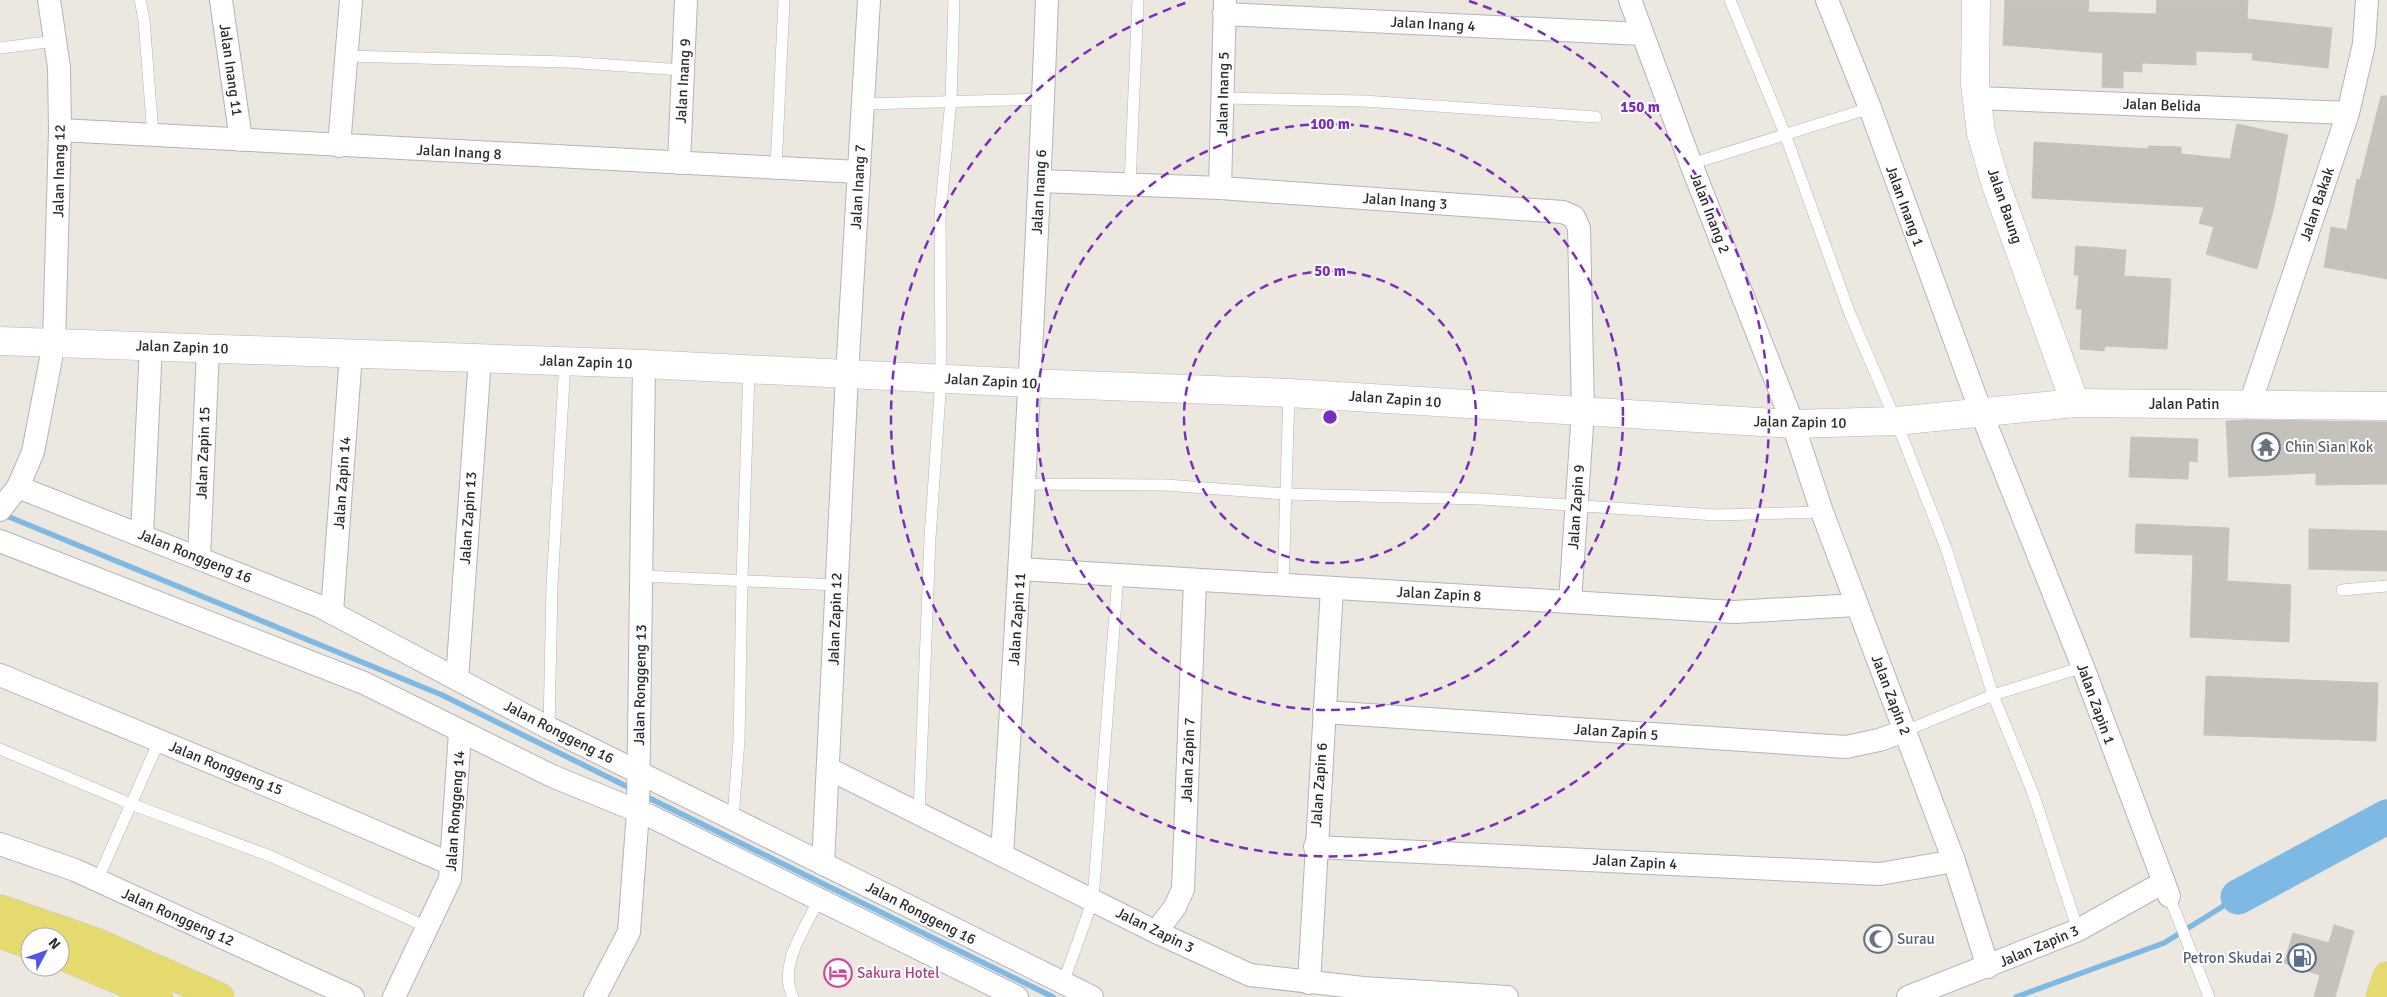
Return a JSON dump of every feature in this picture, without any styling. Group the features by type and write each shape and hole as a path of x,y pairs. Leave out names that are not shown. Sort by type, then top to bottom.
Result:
{"main road":[{"path":"0,909 96,942 220,997"},
{"path":"0,934 20,941"},
{"path":"70,959 159,997"},
{"path":"2380,997 2387,976"}],"street":[{"name":"Jalan Inang 12","path":"8,500 33,452 54,343 60,130 59,67 49,0"},
{"name":"Jalan Inang 11","path":"221,0 241,140"},
{"path":"339,146 351,0"},
{"name":"Jalan Inang 9","path":"679,163 686,0"},
{"name":"Jalan Inang 7","path":"847,374 869,0"},
{"name":"Jalan Inang 6","path":"1028,383 1040,181 1047,0"},
{"name":"Jalan Inang 2","path":"1630,0 1691,164 1793,424"},
{"name":"Jalan Inang 1","path":"1827,0 1870,108 1981,412"},
{"name":"Jalan Baung","path":"1976,0 1977,98 1982,133 1996,185 2075,403"},
{"name":"Jalan Bakak","path":"2250,404 2348,113 2364,44 2368,0"},
{"name":"Jalan Inang 4","path":"1225,7 1642,34"},
{"name":"Jalan Inang 5","path":"1220,188 1224,98 1225,7"},
{"name":"Jalan Belida","path":"1977,98 2348,113"},
{"name":"Jalan Inang 8","path":"60,130 859,172"},
{"name":"Jalan Inang 3","path":"1040,181 1220,188 1563,212 1574,217 1579,228 1583,411"},
{"name":"Jalan Zapin 10","path":"0,341 644,364 1028,383 1289,393 1793,424 1896,421 1981,412"},
{"path":"142,535 151,346"},
{"name":"Jalan Zapin 15","path":"199,558 208,348"},
{"name":"Jalan Zapin 14","path":"332,612 351,354"},
{"name":"Jalan Zapin 13","path":"457,679 480,358"},
{"name":"Jalan Ronggeng 13","path":"595,997 629,932 638,812 643,576 644,364"},
{"name":"Jalan Zapin 12","path":"823,864 847,374"},
{"name":"Jalan Zapin 11","path":"1002,855 1026,484 1028,383"},
{"name":"Jalan Patin","path":"1981,412 2075,403 2387,406"},
{"name":"Jalan Zapin 9","path":"1570,602 1583,411"},
{"name":"Jalan Zapin 1","path":"1981,412 2083,668 2166,889"},
{"name":"Jalan Zapin 2","path":"1793,424 1822,512 1954,861 1988,967"},
{"name":"Jalan Ronggeng 16","path":"8,500 142,535 332,612 549,728 1092,997"},
{"path":"0,541 364,683 552,776 650,816 1017,997"},
{"name":"Jalan Zapin 8","path":"1020,569 1734,612 1857,605"},
{"name":"Jalan Zapin 7","path":"1156,932 1176,906 1183,889 1195,580"},
{"name":"Jalan Zapin 6","path":"1309,983 1315,846 1332,588"},
{"name":"Jalan Ronggeng 15","path":"0,675 451,864"},
{"name":"Jalan Zapin 5","path":"1324,712 1846,747 1879,740 1906,731"},
{"name":"Jalan Ronggeng 14","path":"394,997 450,878 460,732"},
{"name":"Jalan Zapin 3","path":"829,769 1156,932 1250,974 1358,993 1507,997"},
{"name":"Jalan Ronggeng 12","path":"0,844 75,870 353,997"},
{"name":"Jalan Zapin 4","path":"1315,846 1880,874 1954,861"},
{"name":"Jalan Zapin 3","path":"1908,997 2078,930 2166,889"}],"lane":[{"path":"140,0 144,20 153,135"},
{"path":"776,168 784,0"},
{"path":"919,814 930,538 941,379 940,216 950,100 954,0"},
{"path":"1130,184 1138,0"},
{"path":"1730,0 1785,134 1850,314 1896,421 1946,548 1993,694 2033,793 2078,930"},
{"path":"0,48 55,41"},
{"path":"346,56 567,62 683,70"},
{"path":"1224,98 1364,101 1596,117"},
{"path":"863,104 950,100 1043,99"},
{"path":"1691,164 1870,108"},
{"path":"549,728 552,586 565,361"},
{"path":"733,819 740,740 742,580 750,370"},
{"path":"1283,585 1289,393"},
{"path":"1026,484 1166,485 1285,494 1481,499 1716,515 1822,512"},
{"path":"1063,983 1093,900 1118,575"},
{"path":"643,576 836,585"},
{"path":"2342,590 2387,586"},
{"path":"1906,731 1993,694 2083,668"},
{"path":"97,881 159,741"},
{"path":"0,749 132,804 270,856 427,928"},
{"name":"Jalan Zapin 1","path":"2166,889 2209,997"},
{"path":"793,997 787,975 789,962 819,899"}],"building":[{"path":"2005,0 2089,0 2088,12 2156,14 2157,0 2248,0 2247,19 2332,28 2328,68 2252,60 2253,53 2196,51 2196,65 2142,63 2142,72 2123,71 2123,88 2102,87 2103,53 2003,45"},
{"path":"2381,96 2387,96 2387,279 2324,267 2331,227 2347,230 2357,179 2360,180"},
{"path":"2237,124 2288,135 2274,207 2257,269 2206,254 2214,227 2199,223 2204,207 2032,198 2034,142 2148,149 2148,146 2181,147 2181,154 2230,159"},
{"path":"2076,246 2126,250 2124,276 2171,279 2167,349 2105,346 2104,351 2080,349 2082,309 2076,309 2079,275 2074,275"},
{"path":"2226,421 2387,422 2387,484 2316,485 2316,473 2229,477"},
{"path":"2131,437 2198,439 2197,462 2189,461 2188,479 2129,477"},
{"path":"2136,524 2229,528 2227,581 2291,585 2289,642 2190,637 2193,555 2135,553"},
{"path":"2309,529 2387,531 2387,571 2309,569"},
{"path":"2206,676 2378,683 2376,741 2204,735"},
{"path":"2334,925 2354,931 2335,997 2314,997 2320,975 2284,963 2293,933 2329,943"}],"waterway":[{"path":"2,514 442,695 632,789"},
{"path":"643,795 1053,997"},
{"path":"2238,897 2387,817"},
{"path":"2016,997 2164,943 2238,897"}],"place":[{"name":"Chin Sian Kok","path":"2266,447"},
{"name":"Surau","path":"1878,939"},
{"name":"Petron Skudai 2","path":"2302,958"},
{"name":"Sakura Hotel","path":"838,973"}]}
